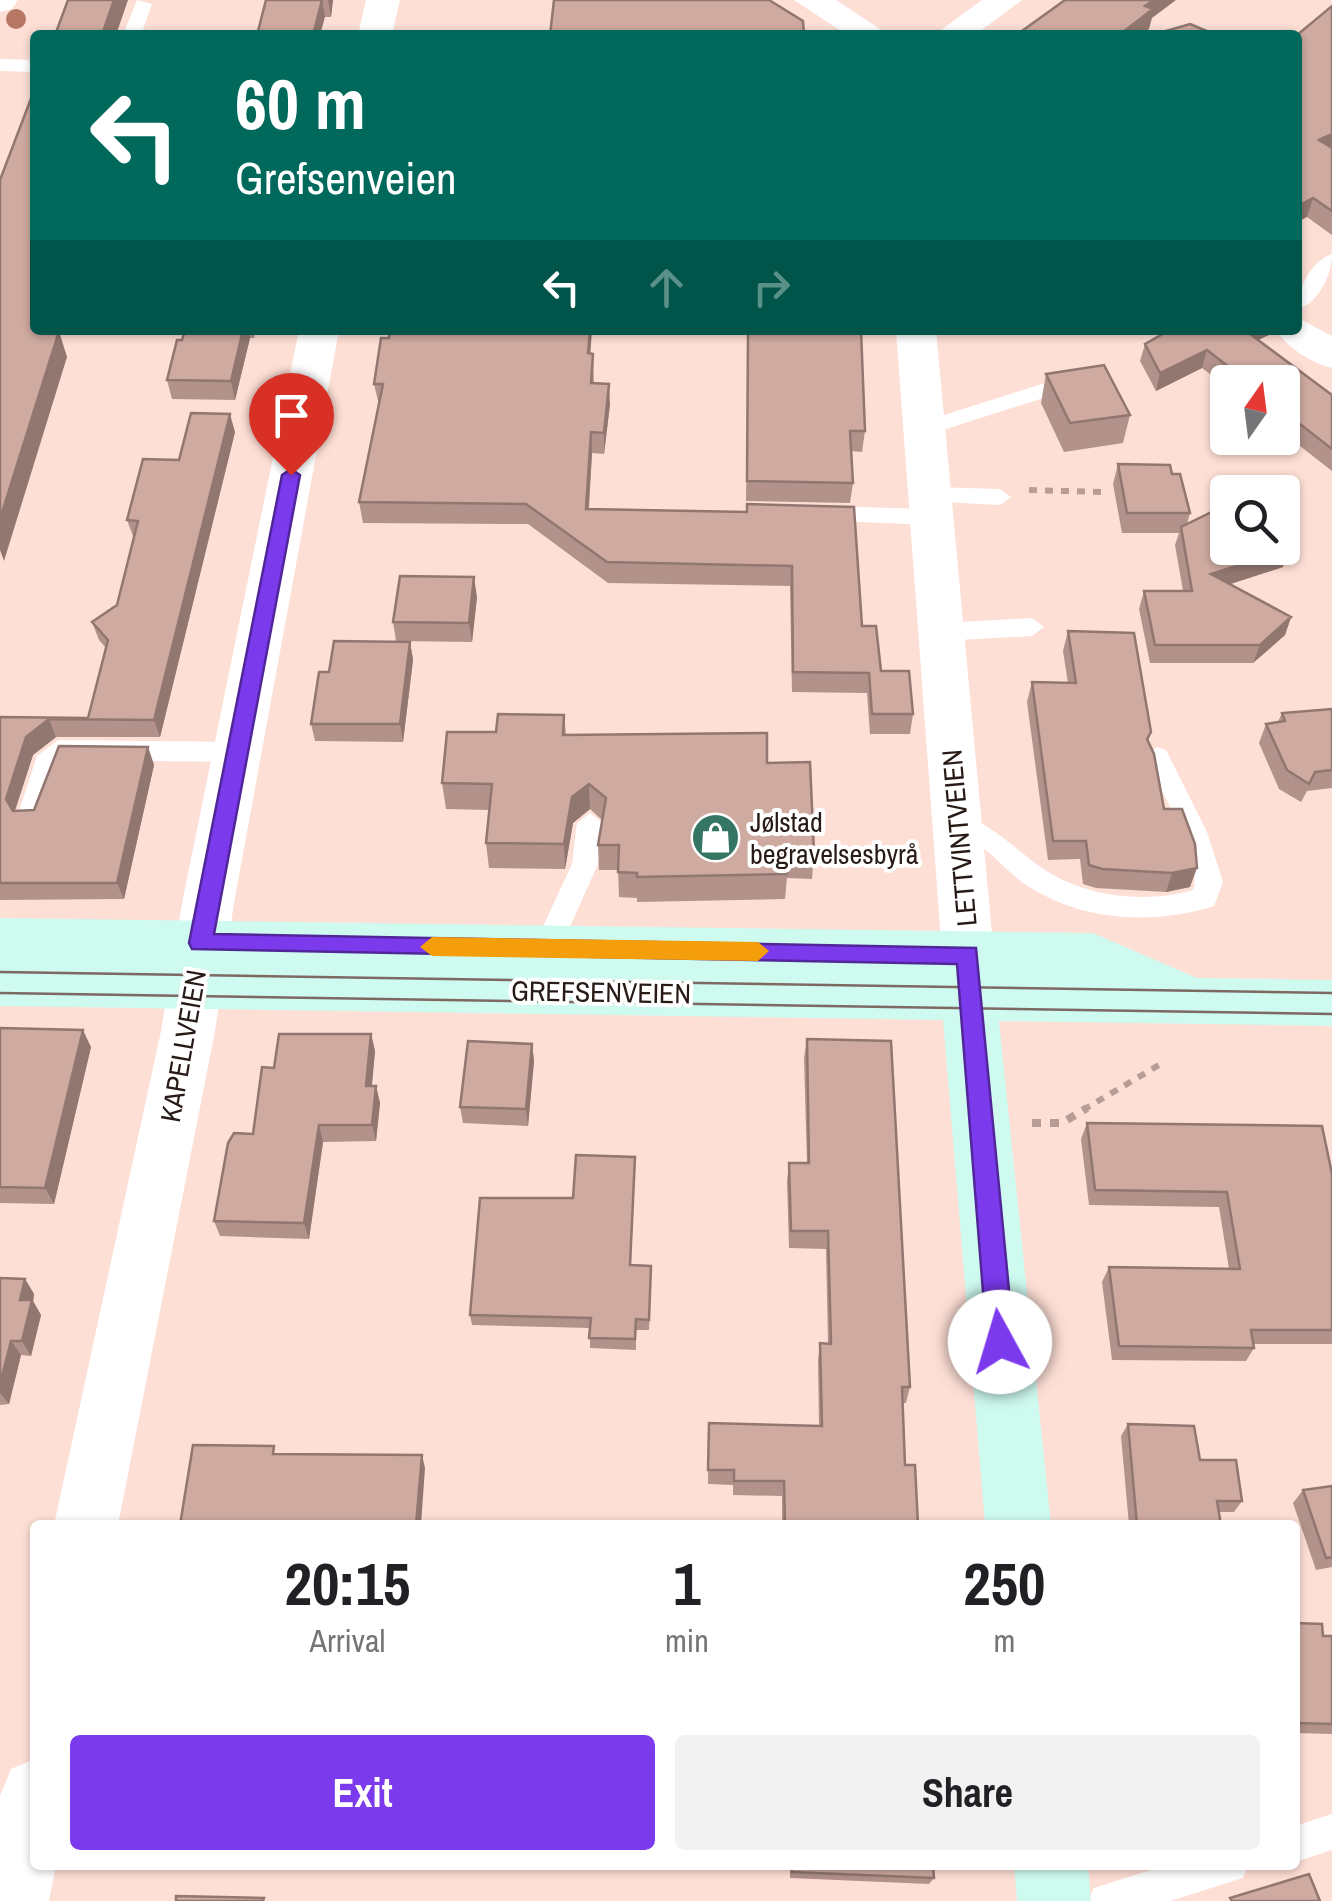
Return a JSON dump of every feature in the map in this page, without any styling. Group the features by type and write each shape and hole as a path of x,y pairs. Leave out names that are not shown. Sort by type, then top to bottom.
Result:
{"main road":[{"name":"GREFSENVEIEN","path":"0,940 197,964 969,976"},
{"name":"GREFSENVEIEN","path":"0,983 197,964 547,948 969,976 1202,1002 1332,1003"},
{"name":"LETTVINTVEIEN","path":"969,976 1018,1520"},
{"path":"1051,1870 1054,1901"}],"street":[{"path":"376,30 383,0"},
{"path":"811,0 863,30"},
{"path":"959,30 1004,0"},
{"path":"1302,334 1332,356"},
{"name":"KAPELLVEIEN","path":"87,1520 319,335"},
{"name":"LETTVINTVEIEN","path":"916,335 969,976"},
{"path":"14,1901 30,1819"}],"lane":[{"path":"134,30 143,4"},
{"path":"0,65 30,66"},
{"path":"1302,298 1332,260"},
{"path":"924,428 1068,383"},
{"path":"794,514 931,506 1012,494"},
{"path":"941,632 1032,627"},
{"path":"30,817 50,756 58,750 237,752"},
{"path":"958,823 982,829 1032,874 1073,897 1100,902 1188,904 1204,898 1210,882 1194,832 1158,757"},
{"path":"547,948 585,864 590,823"},
{"path":"1300,1842 1332,1832"},
{"path":"1107,1901 1213,1870"}],"path":[{"path":"1012,494 1102,492"},
{"path":"1062,1123 1159,1065"}],"building":[{"path":"68,0 114,0 104,30 57,30"},
{"path":"266,0 322,0 314,30 258,30"},
{"path":"554,0 769,0 803,21 804,30 551,30"},
{"path":"1065,0 1154,0 1145,6 1153,9 1126,30 1023,30"},
{"path":"1332,6 1332,134 1319,140 1332,148 1332,211 1313,198 1302,204 1302,31"},
{"path":"1190,24 1204,30 1169,30"},
{"path":"30,101 30,335 58,335 0,519 0,180"},
{"path":"184,335 242,335 231,381 167,380 177,340 182,340"},
{"path":"590,335 591,383 609,384 604,433 591,432 586,509 747,512 747,504 854,507 862,626 876,626 881,671 909,671 913,714 872,714 869,673 793,672 792,566 607,562 526,504 359,502 383,384 374,384 381,338"},
{"path":"748,335 861,335 865,431 850,431 853,483 747,481"},
{"path":"1161,335 1251,335 1292,365 1226,365 1207,350 1160,373 1145,344"},
{"path":"1104,365 1130,415 1070,423 1046,374"},
{"path":"1300,371 1332,395 1332,449 1300,424"},
{"path":"191,413 230,414 154,720 49,719 26,737 6,799 13,811 34,810 59,746 148,747 117,883 0,883 0,717 88,718 108,640 92,622 117,605 138,521 127,520 143,459 179,460"},
{"path":"1118,464 1170,465 1172,474 1180,474 1190,513 1127,513"},
{"path":"1210,513 1210,565 1239,565 1211,574 1291,617 1260,645 1155,645 1144,591 1192,591 1181,527"},
{"path":"400,576 474,577 469,623 393,622"},
{"path":"1068,631 1134,633 1151,732 1147,739 1154,754 1164,809 1182,809 1195,844 1197,868 1172,873 1102,869 1089,865 1086,841 1053,841 1032,682 1076,683"},
{"path":"334,641 410,642 400,724 311,724 319,672 329,672"},
{"path":"1332,709 1332,770 1315,772 1309,784 1287,770 1266,724 1285,721 1282,713"},
{"path":"498,714 564,715 563,735 767,733 767,763 810,762 814,853 787,853 787,874 637,877 637,873 618,872 619,845 598,845 606,798 589,784 572,797 564,844 486,843 492,784 442,783 447,732 496,732"},
{"path":"0,1028 83,1030 45,1188 0,1187"},
{"path":"279,1034 371,1034 366,1086 376,1086 372,1125 319,1125 304,1223 214,1221 228,1143 234,1133 253,1134 262,1067 274,1068"},
{"path":"807,1039 891,1041 910,1387 902,1387 905,1465 915,1465 918,1520 785,1520 784,1481 734,1481 734,1470 708,1470 709,1423 822,1426 820,1343 831,1344 828,1231 791,1231 789,1163 809,1163"},
{"path":"468,1041 532,1044 526,1109 460,1107"},
{"path":"1087,1123 1322,1126 1332,1174 1332,1330 1251,1330 1254,1348 1119,1346 1109,1267 1240,1269 1227,1192 1095,1190"},
{"path":"576,1155 635,1157 630,1265 651,1266 649,1320 636,1319 635,1339 589,1338 591,1318 470,1315 480,1198 573,1198"},
{"path":"0,1278 25,1279 20,1300 32,1300 22,1341 11,1341 0,1384"},
{"path":"1128,1424 1194,1426 1200,1460 1236,1460 1242,1501 1217,1501 1220,1520 1137,1520"},
{"path":"193,1445 274,1446 273,1454 422,1455 416,1520 181,1520"},
{"path":"1332,1486 1332,1557 1326,1558 1303,1490"},
{"path":"1300,1623 1322,1624 1323,1636 1332,1636 1332,1724 1300,1723"},
{"path":"933,1870 934,1878 792,1872"},
{"path":"1309,1874 1320,1901 1230,1898"},
{"path":"176,1896 264,1898 176,1901"}],"tram line":[{"path":"0,972 1332,993"},
{"path":"0,993 1332,1014"}],"slow traffic":[{"path":"432,947 758,951"}],"place":[{"name":"Jølstad begravelsesbyrå","path":"715,838"}],"route":[{"path":"291,475 200,943 968,954 1000,1342"}]}
